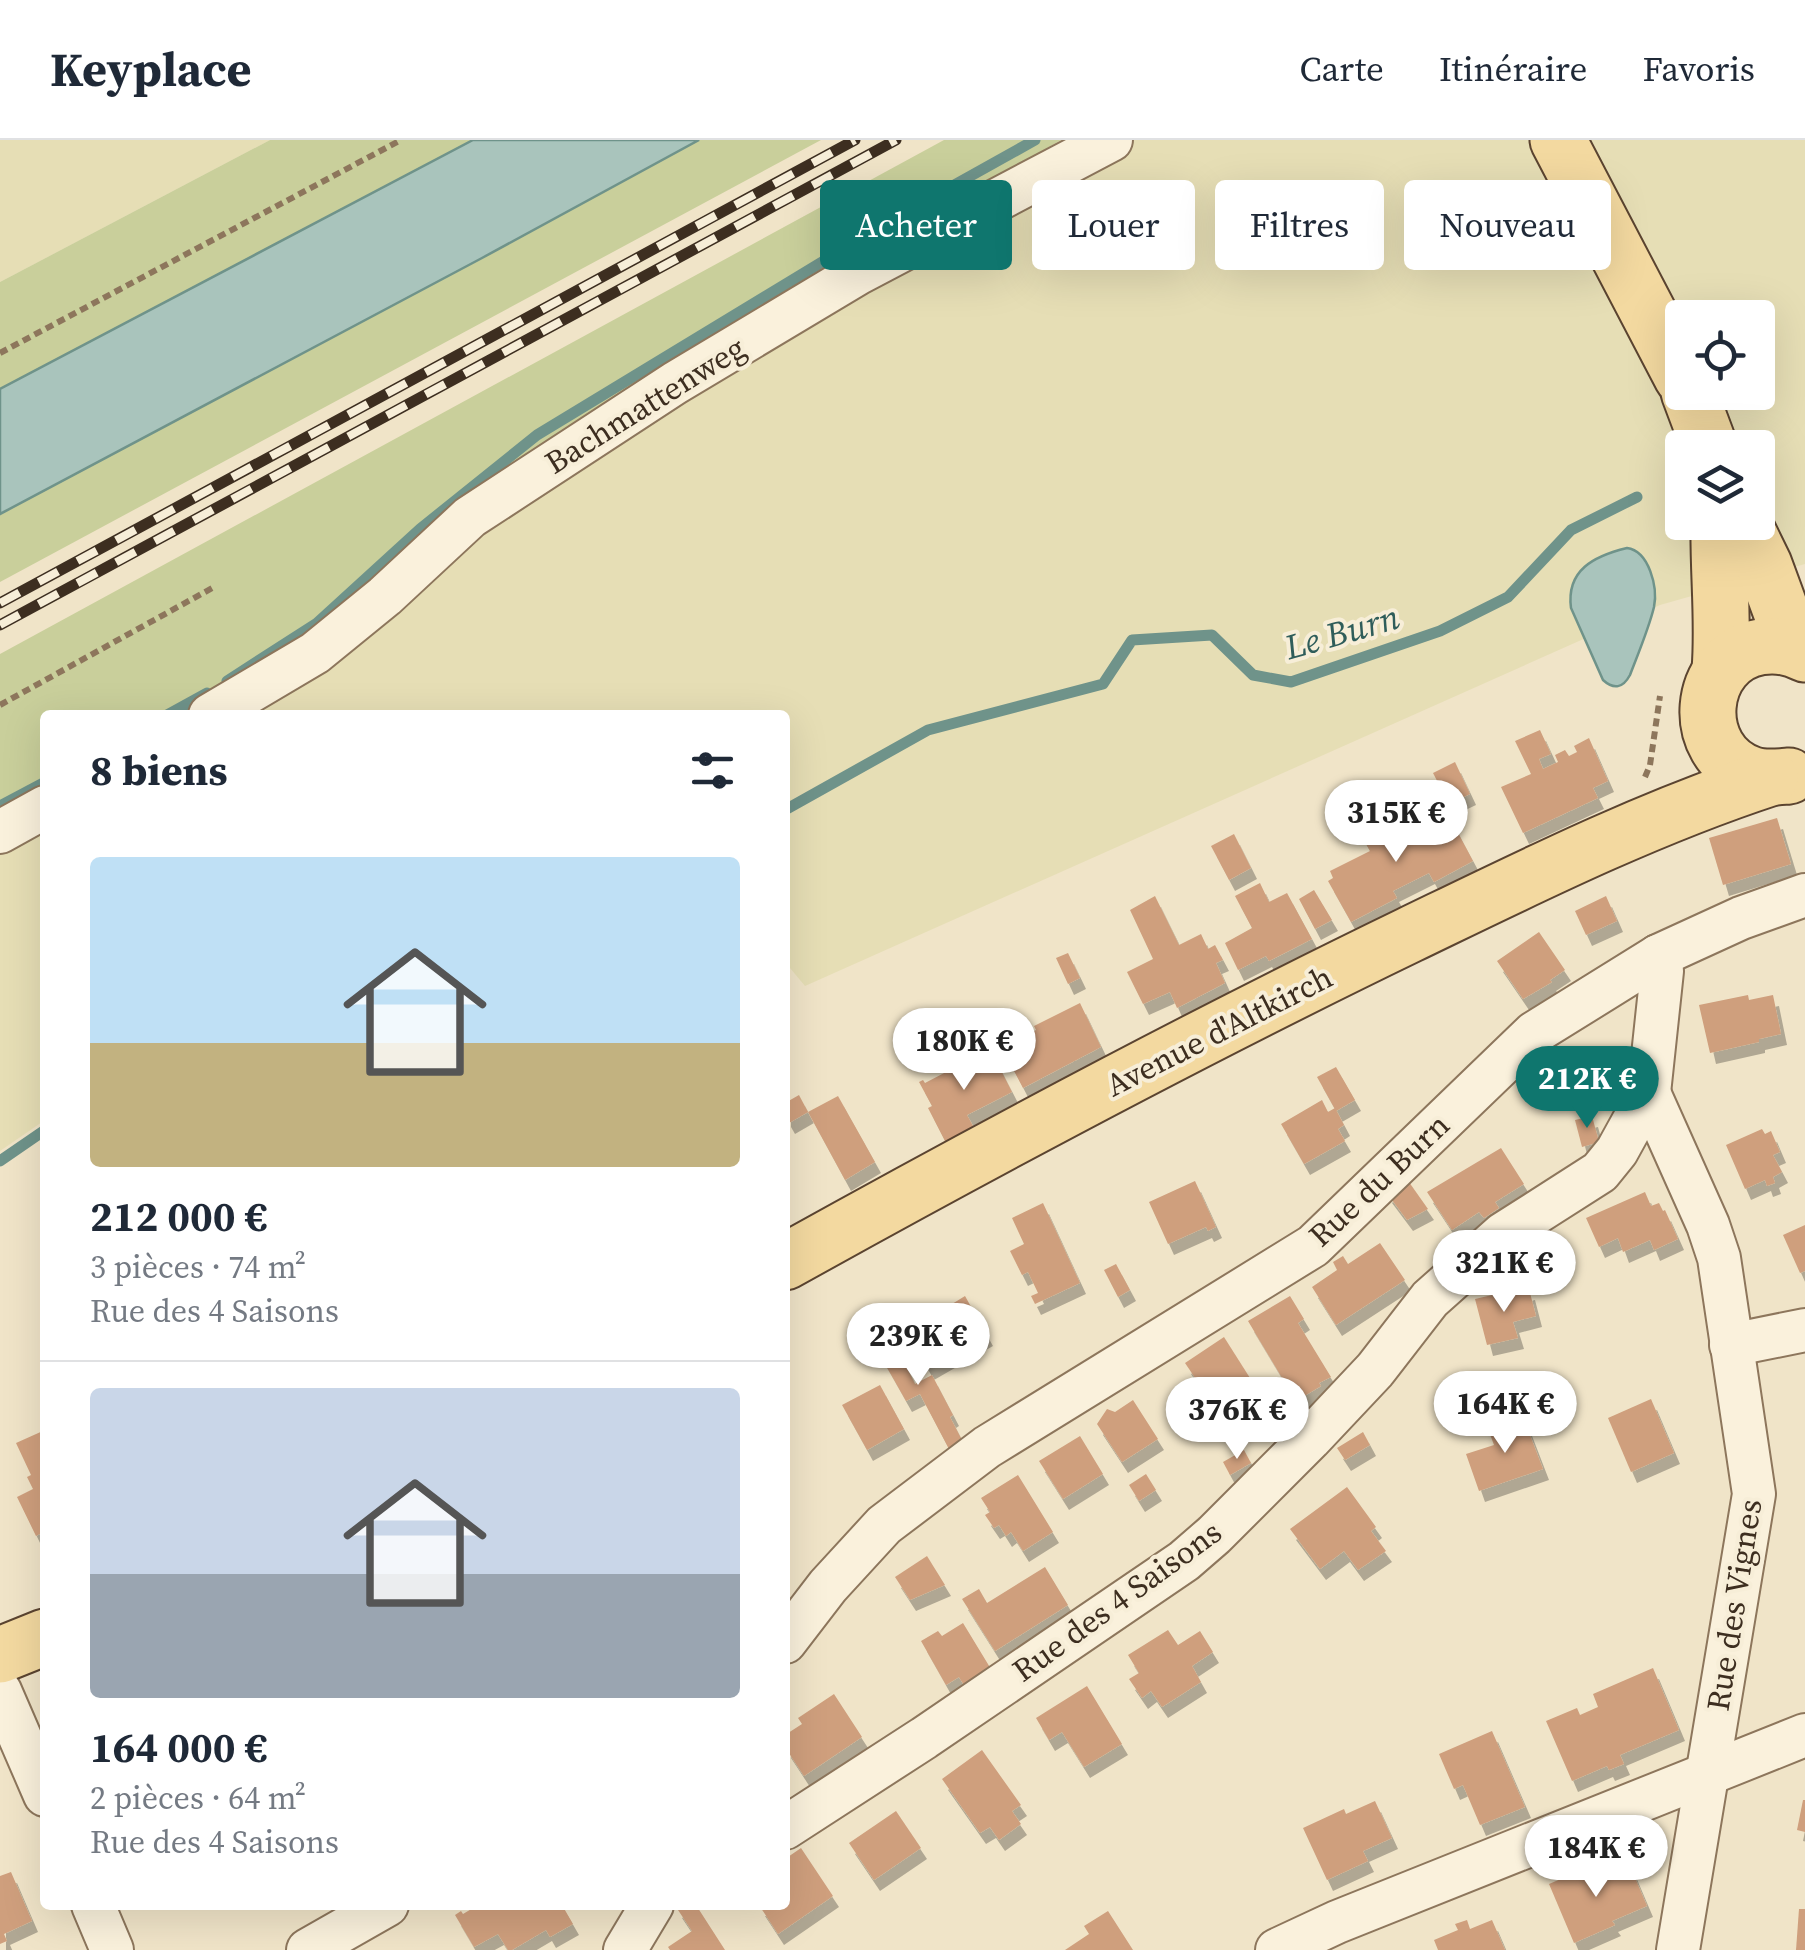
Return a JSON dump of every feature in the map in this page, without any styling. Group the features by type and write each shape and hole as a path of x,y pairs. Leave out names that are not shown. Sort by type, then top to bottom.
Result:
{"main road":[{"path":"1558,140 1665,345"},
{"path":"1719,540 1723,632 1720,670"},
{"path":"1752,540 1800,652"},
{"path":"1662,819 1700,760 1708,729 1706,708 1710,688 1720,670 1736,656 1755,648 1775,645 1800,652"},
{"path":"1708,729 1718,748 1749,774 1787,773"},
{"name":"Avenue d'Altkirch","path":"790,1259 1252,1011 1604,841 1787,773"},
{"path":"0,1654 40,1638"}],"street":[{"name":"Bachmattenweg","path":"218,710 314,653 385,596 470,517 675,383 857,274 1111,140"},
{"path":"0,832 40,810"},
{"name":"Rue du Burn","path":"790,1635 828,1586 884,1525 987,1447 1313,1246 1534,1032 1658,956 1741,918 1805,896"},
{"name":"Rue des 4 Saisons","path":"790,1825 1199,1548 1375,1370 1430,1300 1503,1234 1600,1172 1618,1151 1648,1093 1662,971 1658,956"},
{"name":"Rue des Vignes","path":"1648,1093 1719,1258 1754,1494 1678,1950"},
{"path":"1730,1344 1805,1330"},
{"path":"0,1691 40,1783"},
{"path":"1277,1950 1337,1922 1805,1735"},
{"path":"94,1910 112,1950"},
{"path":"308,1950 378,1910"},
{"path":"626,1950 649,1910"}],"path":[{"path":"0,353 401,140"},
{"path":"0,705 214,588"}],"shaded area":[{"path":"0,140 270,140 0,282"},
{"path":"1061,140 1805,140 1805,564 1660,605 805,986 790,968 790,710 234,710 541,447 841,270 1012,270 1012,180 993,180"},
{"path":"40,833 40,1123 0,1151 0,854"}],"green space":[{"path":"270,140 473,140 0,389 0,282"},
{"path":"699,140 821,140 0,582 0,514"},
{"path":"944,140 1061,140 993,180 871,180"},
{"path":"820,208 820,270 841,270 541,447 234,710 40,710 40,833 0,854 0,654"}],"water":[{"path":"473,140 699,140 0,514 0,389"},
{"path":"1627,548 1646,563 1655,599 1630,675 1615,686 1603,680 1571,608 1571,595 1578,574 1593,560"}],"building":[{"path":"1540,730 1551,754 1539,759 1543,769 1558,762 1555,755 1565,750 1569,756 1577,752 1574,746 1589,738 1608,781 1593,788 1598,798 1523,833 1501,787 1531,774 1515,741"},
{"path":"1455,762 1470,794 1449,804 1433,773"},
{"path":"1373,814 1391,847 1449,816 1473,861 1434,882 1429,873 1393,891 1397,898 1351,922 1328,881 1333,878 1330,871 1370,851 1355,824"},
{"path":"1777,818 1791,864 1723,885 1709,838"},
{"path":"1234,834 1251,868 1229,880 1211,846"},
{"path":"1260,883 1269,902 1287,893 1312,939 1269,961 1266,956 1238,970 1225,943 1252,928 1235,896"},
{"path":"1314,890 1332,920 1315,929 1299,899"},
{"path":"1155,896 1179,945 1201,934 1208,949 1215,945 1223,960 1216,963 1225,983 1177,1008 1170,992 1143,1004 1127,972 1153,959 1130,910"},
{"path":"1606,896 1617,921 1586,935 1575,911"},
{"path":"1539,932 1565,970 1523,999 1497,961"},
{"path":"1068,953 1080,978 1068,984 1056,958"},
{"path":"1748,995 1749,1000 1773,995 1781,1034 1710,1053 1699,1005"},
{"path":"1080,1003 1101,1047 1023,1088 1002,1048 1036,1030 1034,1026"},
{"path":"1610,1048 1619,1093 1573,1103 1564,1057"},
{"path":"990,1049 1012,1092 967,1115 974,1128 946,1143 919,1082 925,1083"},
{"path":"1336,1067 1355,1100 1336,1111 1317,1077"},
{"path":"799,1095 808,1112 790,1122 790,1100"},
{"path":"838,1096 875,1162 845,1180 808,1112"},
{"path":"1322,1100 1328,1112 1335,1108 1344,1125 1338,1129 1345,1141 1304,1164 1281,1124"},
{"path":"1592,1116 1599,1142 1582,1147 1575,1120"},
{"path":"1762,1129 1765,1134 1771,1131 1780,1152 1773,1155 1782,1172 1773,1177 1775,1183 1767,1186 1765,1180 1745,1189 1726,1145"},
{"path":"1501,1148 1524,1184 1495,1202 1499,1208 1484,1218 1479,1212 1452,1230 1427,1192"},
{"path":"1404,1175 1428,1209 1407,1220 1386,1192"},
{"path":"1195,1181 1216,1227 1208,1231 1206,1227 1168,1244 1149,1202"},
{"path":"1645,1192 1651,1206 1659,1203 1665,1210 1678,1239 1654,1250 1650,1240 1623,1252 1618,1238 1599,1247 1586,1218"},
{"path":"1043,1203 1080,1283 1035,1304 1031,1296 1038,1293 1028,1272 1022,1275 1010,1251 1024,1244 1012,1218"},
{"path":"1805,1225 1805,1271 1800,1273 1783,1235"},
{"path":"1380,1243 1405,1280 1336,1325 1312,1287 1337,1270 1333,1262 1343,1256 1348,1264"},
{"path":"1116,1264 1130,1290 1118,1297 1104,1270"},
{"path":"1529,1289 1536,1316 1513,1322 1518,1338 1487,1345 1475,1299"},
{"path":"965,1296 987,1335 928,1369 899,1322 933,1303 939,1312"},
{"path":"1290,1296 1304,1319 1298,1323 1331,1377 1296,1401 1248,1321"},
{"path":"884,1323 915,1384 932,1375 964,1444 950,1451 920,1394 906,1401 872,1341 880,1337 875,1328"},
{"path":"1224,1337 1250,1378 1212,1403 1185,1363"},
{"path":"880,1385 904,1429 867,1450 842,1405"},
{"path":"1651,1399 1674,1453 1631,1472 1608,1418"},
{"path":"1133,1400 1158,1439 1122,1462 1097,1424 1107,1409 1115,1412"},
{"path":"1523,1417 1543,1469 1479,1491 1466,1454 1494,1445 1488,1429"},
{"path":"40,1432 40,1534 36,1536 17,1497 33,1489 16,1443"},
{"path":"1363,1432 1370,1445 1345,1460 1337,1448"},
{"path":"1080,1436 1103,1474 1063,1499 1039,1461"},
{"path":"1244,1450 1251,1463 1230,1475 1223,1462"},
{"path":"1146,1474 1156,1490 1139,1501 1129,1485"},
{"path":"1018,1475 1053,1532 1023,1551 1011,1532 1006,1536 999,1525 994,1528 985,1515 990,1512 981,1498"},
{"path":"1347,1487 1376,1527 1371,1531 1386,1551 1358,1570 1344,1551 1320,1569 1290,1529"},
{"path":"927,1556 945,1585 910,1600 895,1577"},
{"path":"1045,1567 1068,1605 995,1651 962,1599 979,1589 987,1603"},
{"path":"963,1623 994,1674 967,1690 959,1677 946,1685 921,1641 938,1631 942,1636"},
{"path":"1168,1630 1178,1645 1200,1631 1213,1652 1192,1666 1201,1682 1162,1707 1151,1691 1142,1698 1129,1679 1139,1673 1128,1655"},
{"path":"1653,1668 1679,1730 1620,1755 1624,1764 1609,1770 1607,1766 1572,1781 1546,1721 1577,1708 1580,1715 1598,1707 1593,1694"},
{"path":"1087,1686 1122,1744 1084,1767 1062,1732 1049,1740 1036,1718"},
{"path":"834,1694 862,1737 804,1776 790,1755 790,1732 802,1724 798,1718"},
{"path":"1492,1731 1525,1807 1480,1825 1463,1785 1454,1789 1439,1754"},
{"path":"982,1750 1021,1805 1012,1811 1021,1824 999,1840 990,1827 980,1833 942,1779"},
{"path":"1805,1800 1805,1832 1797,1830"},
{"path":"1375,1801 1392,1838 1363,1851 1368,1861 1327,1880 1303,1828 1344,1809 1346,1814"},
{"path":"896,1811 921,1848 874,1880 849,1843"},
{"path":"801,1848 833,1896 778,1934 762,1910 790,1910 790,1856"},
{"path":"1591,1866 1596,1880 1630,1866 1647,1906 1574,1943 1549,1884"},
{"path":"11,1872 32,1921 4,1934 7,1941 0,1944 0,1876"},
{"path":"1799,1909 1805,1909 1805,1950 1796,1950"},
{"path":"470,1910 565,1910 573,1924 550,1937 546,1930 512,1950 508,1950 498,1934 474,1947 455,1915 461,1911 463,1914"},
{"path":"678,1910 699,1910 725,1950 670,1950 668,1947 692,1931"},
{"path":"1108,1911 1133,1950 1065,1950 1089,1934 1084,1926"},
{"path":"1467,1920 1470,1929 1492,1920 1505,1950 1438,1950 1434,1940 1458,1930 1455,1924"}],"waterway":[{"path":"227,681 317,623 420,529 537,435 888,222 1035,140"},
{"name":"Le Burn","path":"790,807 928,730 1103,684 1132,640 1212,635 1253,675 1291,682 1440,631 1508,597 1571,530 1637,497"},
{"path":"176,710 207,693"},
{"path":"0,806 40,785"},
{"name":"Le Burn","path":"0,1161 40,1133"}],"railway":[{"path":"0,603 855,140"},
{"path":"0,625 896,140"}]}
